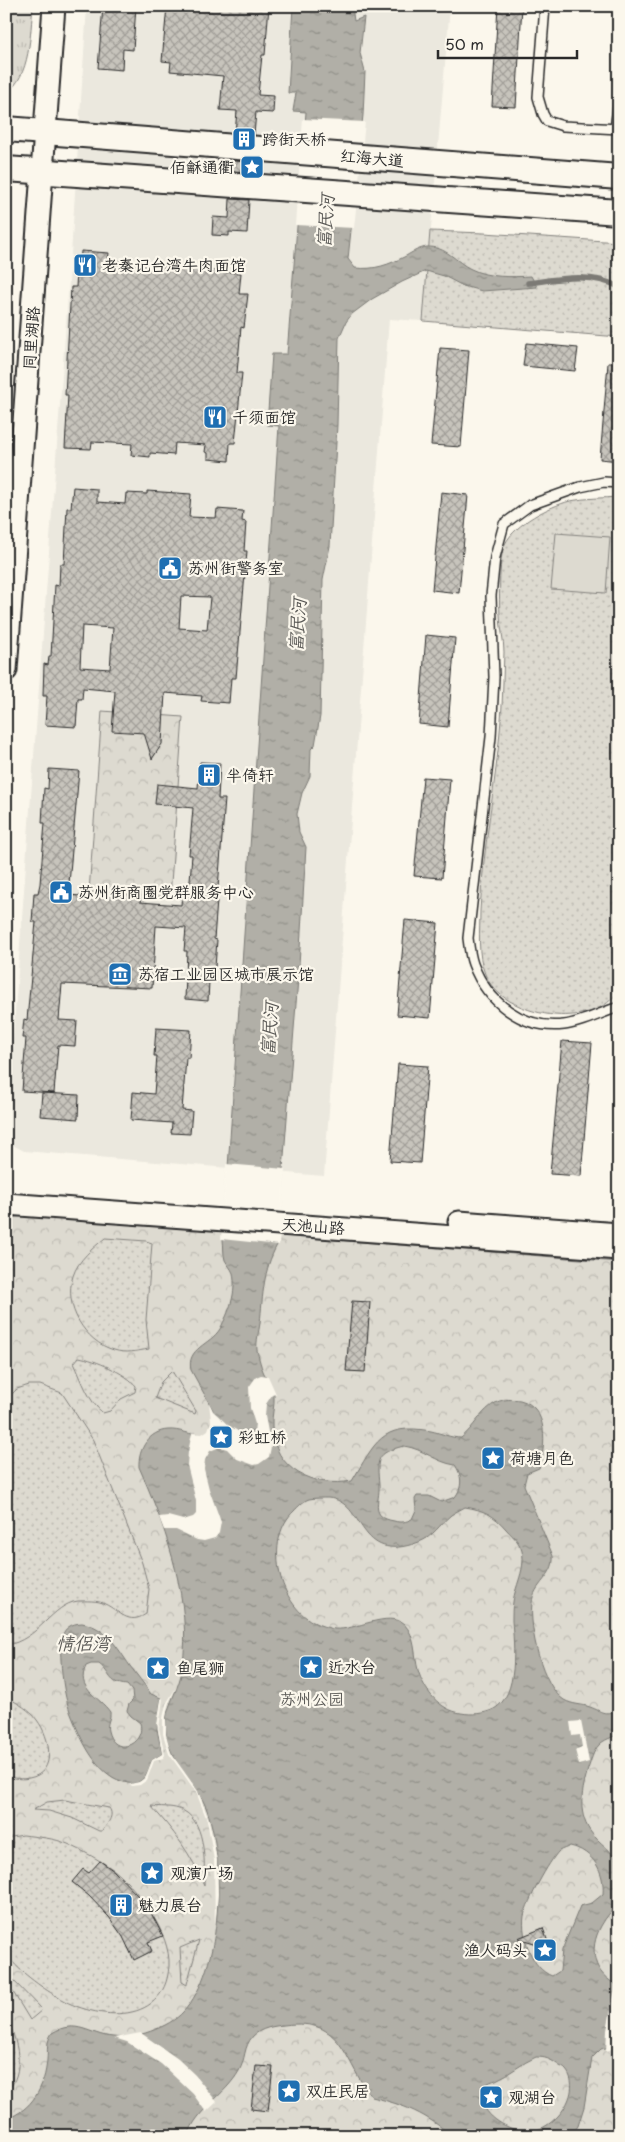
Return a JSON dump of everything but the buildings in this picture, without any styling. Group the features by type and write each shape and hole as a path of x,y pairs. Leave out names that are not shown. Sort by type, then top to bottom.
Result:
{"main road":[{"name":"红海大道","path":"6,129 619,176"},
{"path":"6,169 619,212"}],"street":[{"name":"同里湖路","path":"6,670 54,6"},
{"path":"6,1190 188,1210 326,1220"},
{"path":"6,1204 188,1210"},
{"name":"天池山路","path":"326,1220 619,1234"},
{"name":"天池山路","path":"326,1220 619,1249"}],"lane":[{"path":"545,6 538,98 547,121 563,126 617,129 619,100"},
{"path":"619,482 604,482 580,486 530,505 504,524 494,567 491,596 494,677 491,737 468,938 473,964 487,990 503,1006 524,1020 545,1025 565,1025 619,1006"}],"shaded area":[{"path":"87,6 450,6 423,321 389,319 324,1176 24,1151 13,1145 6,1134 71,255"}],"green space":[{"path":"6,6 33,6 30,41 25,66 14,86 6,93"},
{"path":"430,231 619,242 619,337 423,321"},
{"path":"619,497 619,989 607,1003 591,1011 571,1015 550,1014 529,1010 510,1001 495,989 485,974 480,951 482,887 502,703 504,652 500,620 500,578 503,549 510,536 517,529 533,517 552,507 570,501"},
{"path":"556,533 610,537 606,593 551,589"},
{"path":"102,711 183,717 170,897 89,892"},
{"name":"苏州公园","path":"24,1216 619,1262 619,2136 6,2136 6,1218"},
{"path":"105,1238 152,1243 146,1320 149,1349 123,1352 104,1346 86,1331 74,1310 71,1299 71,1287 75,1270 86,1255"},
{"path":"79,1357 101,1364 125,1376 136,1386 135,1392 121,1399 110,1411 103,1413 93,1403 74,1363"},
{"path":"172,1371 196,1411 195,1414 155,1398 161,1382"},
{"path":"29,1385 40,1385 62,1393 93,1440 142,1563 149,1589 146,1614 140,1617 129,1618 99,1602 78,1601 60,1609 27,1637 6,1645 6,1400 17,1389"},
{"path":"6,1697 31,1713 42,1727 49,1754 48,1762 38,1775 20,1779 6,1776"},
{"path":"65,1800 109,1808 111,1811 110,1820 102,1831 99,1831 72,1818 49,1811 33,1810 47,1802"},
{"path":"151,1806 179,1809 188,1814 194,1821 199,1830 204,1853 204,1885 194,1863 181,1843"},
{"path":"23,1835 63,1842 91,1856 114,1870 142,1900 159,1927 168,1953 169,1966 164,1986 154,2001 140,2009 123,2013 105,2013 86,2009 68,2003 48,1991 26,1975 8,1956 5,1943 6,1838"},
{"path":"199,1940 187,1985 182,1982 180,1948"},
{"path":"11,1978 42,2010 30,2020 7,1982"},
{"path":"6,2016 14,2035 18,2065 12,2084 6,2092"}],"water":[{"name":"富民河","path":"293,6 352,6 354,21 364,17 360,53 365,72 363,115 348,259 355,268 375,267 393,262 422,248 434,247 478,272 500,276 531,276 537,287 482,291 463,286 444,276 426,271 372,299 352,314 339,338 337,425 330,546 323,580 320,716 315,745 311,749 310,776 302,793 297,814 299,832 306,847 299,966 277,1245 264,1283 257,1347 263,1370 274,1393 272,1427 274,1442 280,1455 298,1473 323,1482 352,1481 374,1446 381,1438 390,1433 414,1429 461,1438 491,1405 500,1401 520,1400 536,1410 541,1419 544,1439 539,1468 527,1473 524,1485 553,1556 551,1569 536,1590 532,1603 533,1627 539,1656 549,1682 556,1693 564,1700 603,1712 619,1711 619,1734 599,1745 591,1759 583,1793 582,1808 583,1816 590,1831 614,1856 620,1869 619,1897 597,1935 594,1952 598,1968 603,1975 619,1986 619,2045 601,2049 592,2058 584,2107 578,2126 571,2136 452,2136 415,2111 372,2097 340,2044 331,2035 319,2028 304,2024 272,2027 264,2029 253,2036 248,2044 239,2071 226,2088 197,2118 188,2136 6,2136 6,2119 23,2110 36,2096 40,2088 46,2070 48,2043 52,2033 69,2027 76,2027 105,2036 121,2037 141,2034 169,2023 183,2012 196,1993 206,1969 213,1942 218,1882 212,1827 205,1805 172,1753 165,1726 167,1713 180,1679 183,1664 184,1630 182,1606 178,1582 165,1533 139,1467 139,1460 146,1442 150,1437 161,1431 176,1430 203,1436 210,1432 213,1410 191,1370 190,1363 195,1352 220,1329 229,1309 234,1288 233,1273 224,1258 223,1240 279,426 267,425 272,354 287,354 306,112 293,111 296,93 288,93","holes":["404,1446 455,1465 461,1481 458,1493 455,1497 441,1502 429,1496 417,1496 415,1499 416,1510 412,1519 406,1521 397,1522 381,1516 378,1508 378,1463 383,1455","328,1498 340,1502 350,1510 372,1539 383,1546 398,1547 424,1540 451,1515 465,1507 483,1512 502,1524 519,1544 523,1558 512,1607 513,1669 508,1693 502,1702 494,1709 478,1714 453,1711 440,1704 424,1685 418,1670 411,1634 404,1624 398,1620 381,1620 343,1629 335,1629 313,1622 296,1608 282,1581 278,1566 278,1550 280,1535 285,1522 294,1511 309,1499","570,1846 591,1858 600,1870 603,1894 592,1903 580,1906 562,1950 560,1971 552,1976 539,1967 529,1951 524,1933 524,1916 544,1872 559,1851","536,2057 545,2058 564,2068 571,2079 571,2090 568,2101 553,2120 543,2127 532,2131 521,2131 501,2124 495,2119 485,2109 482,2092 488,2083 501,2078"]},
{"name":"情侣湾","path":"74,1624 90,1625 104,1633 151,1694 161,1698 157,1729 162,1754 152,1760 147,1773 138,1782 128,1783 118,1780 100,1767 87,1749 70,1712 61,1668 61,1641 65,1630","holes":["99,1664 113,1680 127,1685 132,1691 133,1700 129,1704 127,1711 140,1723 141,1730 139,1737 129,1745 123,1746 112,1740 108,1731 110,1712 90,1692 84,1681 83,1674 86,1666"]}],"pier":[{"path":"303,119 365,122 354,228 295,225"},
{"path":"226,1164 285,1169 279,1245 221,1239"},
{"path":"261,1375 268,1376 276,1394 272,1395 266,1404 265,1416 271,1447 269,1457 254,1465 237,1459 227,1449 220,1447 210,1451 205,1460 204,1469 221,1522 219,1533 215,1538 204,1541 197,1540 176,1530 164,1530 159,1517 168,1516 183,1520 196,1514 196,1501 187,1465 188,1452 192,1433 202,1434 208,1430 211,1421 209,1402 213,1411 228,1425 246,1436 251,1436 254,1432 255,1424 250,1408 249,1387 256,1377"},
{"path":"177,1686 168,1705 166,1734 171,1753 198,1791 209,1820 217,1860 218,1894 215,1926 214,1860 207,1820 196,1792 169,1754 163,1734 163,1718 166,1704"},
{"path":"163,1698 159,1729 165,1755 163,1758 154,1761 147,1780 140,1785 132,1786 130,1784 145,1778 152,1760 162,1754 157,1724 161,1699"},
{"path":"581,1721 589,1762 579,1765 575,1750 582,1747 580,1735 572,1736 570,1722"},
{"path":"616,1984 619,1984 618,2047 606,2051 607,2030"},
{"path":"141,2033 178,2059 195,2075 217,2102 206,2112 193,2094 161,2064 127,2042 114,2038"}],"waterway":[{"path":"528,283 586,278 597,279 619,287"}],"place":[{"name":"跨街天桥","path":"244,139"},
{"name":"佰龢通衢","path":"252,167"},
{"name":"老秦记台湾牛肉面馆","path":"85,265"},
{"name":"千须面馆","path":"215,417"},
{"name":"苏州街警务室","path":"170,568"},
{"name":"半倚轩","path":"209,775"},
{"name":"苏州街商圈党群服务中心","path":"61,892"},
{"name":"苏宿工业园区城市展示馆","path":"120,974"},
{"name":"彩虹桥","path":"221,1437"},
{"name":"荷塘月色","path":"493,1458"},
{"name":"近水台","path":"311,1667"},
{"name":"鱼尾狮","path":"158,1668"},
{"name":"观演广场","path":"152,1873"},
{"name":"魅力展台","path":"121,1905"},
{"name":"渔人码头","path":"545,1950"},
{"name":"双庄民居","path":"289,2091"},
{"name":"观湖台","path":"491,2097"}]}
